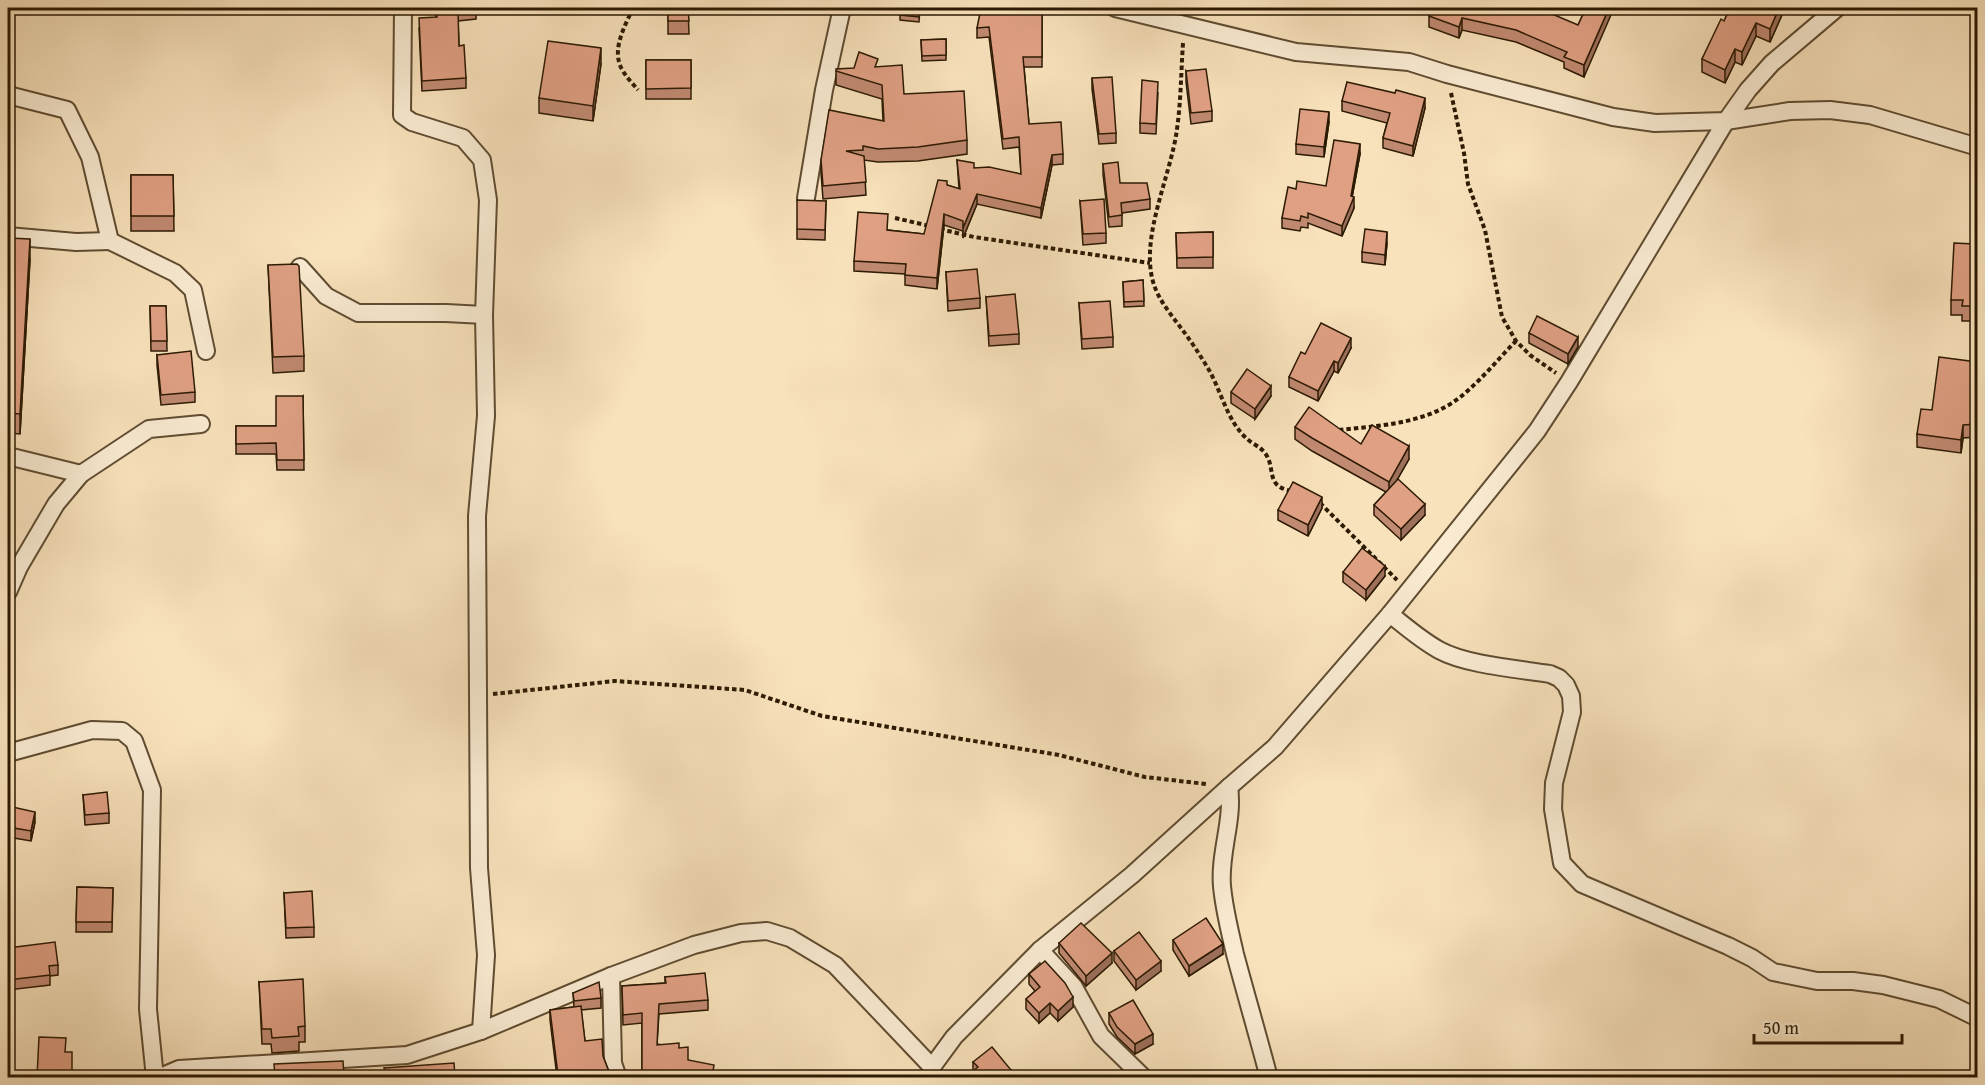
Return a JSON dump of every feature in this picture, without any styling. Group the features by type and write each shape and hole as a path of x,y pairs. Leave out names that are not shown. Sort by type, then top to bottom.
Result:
{"street":[{"path":"403,8 402,115 412,122 463,138 482,160 488,200 484,315 486,416 477,516 479,868 486,955 481,1031"},
{"path":"806,198 824,90 842,8"},
{"path":"1115,8 1296,52 1409,62 1613,117 1655,123 1726,121 1791,111 1830,110 1870,116 1977,147"},
{"path":"8,753 92,730 122,731 134,741 152,790 148,1009 156,1077 179,1069 408,1055 481,1031 610,976 694,945 741,933 767,931 790,938 835,965 930,1072 954,1038 1040,950 1132,875 1275,747 1390,614 1537,431 1569,382 1726,121 1748,90 1772,63 1837,8"},
{"path":"8,95 67,110 90,157 110,241"},
{"path":"8,237 76,242 110,241 175,273 193,290 206,351"},
{"path":"300,267 326,296 358,313 484,315"},
{"path":"8,592 19,567 56,504 81,474 149,429 201,424"},
{"path":"8,456 81,474"},
{"path":"1390,614 1420,638 1457,658 1550,674 1559,678 1566,685 1571,696 1572,712 1554,783 1553,809 1562,863 1582,884 1728,946 1773,972 1817,981 1853,981 1883,985 1939,999 1977,1018"},
{"path":"1229,787 1231,803 1222,861 1222,886 1231,937 1269,1077"},
{"path":"1040,950 1074,987 1101,1036 1144,1077"},
{"path":"610,976 613,1063 618,1077"}],"path":[{"path":"633,8 620,39 618,56 621,70 638,90"},
{"path":"1184,25 1177,131 1168,175 1154,223 1150,263 1155,288 1209,371 1236,425 1245,438 1269,457 1271,476 1276,485 1300,492"},
{"path":"1447,74 1464,153 1468,184 1487,238 1502,317 1516,341 1530,355 1569,382"},
{"path":"895,218 974,237 1150,263"},
{"path":"1339,430 1408,421 1433,413 1453,403 1516,341"},
{"path":"1314,497 1408,591"},
{"path":"478,696 615,681 745,690 822,716 1059,755 1145,777 1229,787"}],"building":[{"path":"436,8 476,8 458,11 459,46 464,45 466,78 422,81 419,18 437,17"},
{"path":"668,8 688,8 689,21 668,21"},
{"path":"901,8 920,8 919,17 900,15"},
{"path":"981,8 1011,10 1011,8 1042,8 1042,57 1023,57 1029,124 1061,122 1063,154 1052,155 1041,208 977,194 963,228 963,221 944,214 937,278 905,275 906,264 854,261 858,212 888,214 887,230 924,234 938,180 947,181 947,185 960,189 957,160 974,163 974,168 989,167 1021,174 1019,137 1003,139 989,27 977,28"},
{"path":"1432,8 1538,8 1578,25 1586,8 1609,8 1584,65 1564,57 1567,52 1516,30 1462,18 1459,27 1429,16"},
{"path":"1730,8 1779,8 1770,29 1756,23 1742,52 1735,49 1725,70 1702,59 1721,19 1724,21"},
{"path":"946,39 946,55 922,56 921,40"},
{"path":"548,41 601,48 593,106 539,98"},
{"path":"859,52 878,59 875,67 902,65 904,94 964,91 967,140 918,147 878,149 863,146 863,150 846,151 864,156 866,182 823,186 821,160 829,110 884,121 882,85 836,71 836,69 854,68"},
{"path":"646,60 691,60 691,88 646,89"},
{"path":"1206,69 1212,111 1191,113 1186,71"},
{"path":"1112,77 1116,133 1099,134 1092,78"},
{"path":"1142,80 1158,82 1156,124 1140,123"},
{"path":"1347,82 1395,93 1396,90 1425,98 1413,146 1383,138 1390,113 1342,101"},
{"path":"1300,109 1329,112 1324,147 1296,144"},
{"path":"1334,140 1360,144 1351,196 1354,197 1342,226 1308,213 1308,218 1301,216 1300,221 1282,218 1288,187 1296,189 1297,181 1326,186"},
{"path":"1118,162 1120,183 1147,183 1150,199 1121,203 1122,215 1109,217 1103,164"},
{"path":"131,175 173,175 174,216 131,216"},
{"path":"1104,199 1106,233 1083,234 1080,201"},
{"path":"797,200 826,201 825,230 797,229"},
{"path":"1365,229 1387,232 1385,255 1362,252"},
{"path":"1213,232 1213,257 1177,258 1176,233"},
{"path":"8,238 30,239 20,414 8,413"},
{"path":"1954,243 1974,244 1974,253 1977,253 1977,306 1962,306 1963,300 1951,300"},
{"path":"297,264 299,266 304,356 273,357 268,265"},
{"path":"977,269 980,298 948,301 946,272"},
{"path":"1143,280 1144,301 1124,302 1123,282"},
{"path":"1015,294 1019,334 989,336 986,297"},
{"path":"1110,301 1113,337 1082,339 1079,303"},
{"path":"150,306 166,306 167,341 151,341"},
{"path":"1537,316 1578,337 1568,354 1529,333"},
{"path":"1321,323 1351,338 1338,363 1334,361 1318,391 1289,377 1301,352 1305,354"},
{"path":"191,351 195,392 161,395 157,355"},
{"path":"1939,357 1977,362 1977,424 1963,425 1961,440 1917,434 1921,409 1932,410"},
{"path":"1247,369 1271,386 1255,409 1231,392"},
{"path":"276,396 303,396 304,460 277,460 276,443 236,444 236,426 276,426"},
{"path":"1309,407 1361,444 1372,425 1409,446 1389,482 1295,427"},
{"path":"1398,479 1425,504 1401,529 1374,505"},
{"path":"1293,482 1322,497 1308,525 1278,510"},
{"path":"1362,548 1385,566 1366,590 1343,572"},
{"path":"107,792 109,813 85,815 83,795"},
{"path":"8,806 35,812 31,831 8,827"},
{"path":"77,887 113,888 112,922 76,922"},
{"path":"312,891 314,927 286,928 284,893"},
{"path":"1206,918 1223,944 1189,966 1173,940"},
{"path":"1081,923 1112,953 1086,976 1059,943"},
{"path":"1139,932 1161,961 1136,980 1114,951"},
{"path":"55,942 58,965 49,966 50,975 8,980 8,948"},
{"path":"1045,961 1065,983 1073,997 1058,1011 1050,1003 1039,1013 1026,999 1040,987 1029,974"},
{"path":"705,973 708,1000 659,1004 657,1045 679,1043 679,1048 688,1047 688,1060 714,1065 712,1077 642,1076 642,1013 623,1015 622,986 666,983 665,977"},
{"path":"303,979 305,1026 298,1027 299,1036 272,1038 271,1029 262,1029 259,982"},
{"path":"599,982 601,998 574,1001 573,993"},
{"path":"1133,1000 1153,1034 1135,1044 1117,1027 1109,1013"},
{"path":"581,1006 585,1041 602,1039 603,1056 611,1077 558,1075 550,1010"},
{"path":"39,1037 66,1038 65,1052 72,1052 72,1077 37,1077"},
{"path":"992,1047 1011,1070 1001,1077 965,1077 978,1067 973,1062"},
{"path":"343,1061 344,1077 275,1077 274,1064"},
{"path":"454,1063 455,1077 363,1077 363,1075 385,1073 384,1068"}]}
